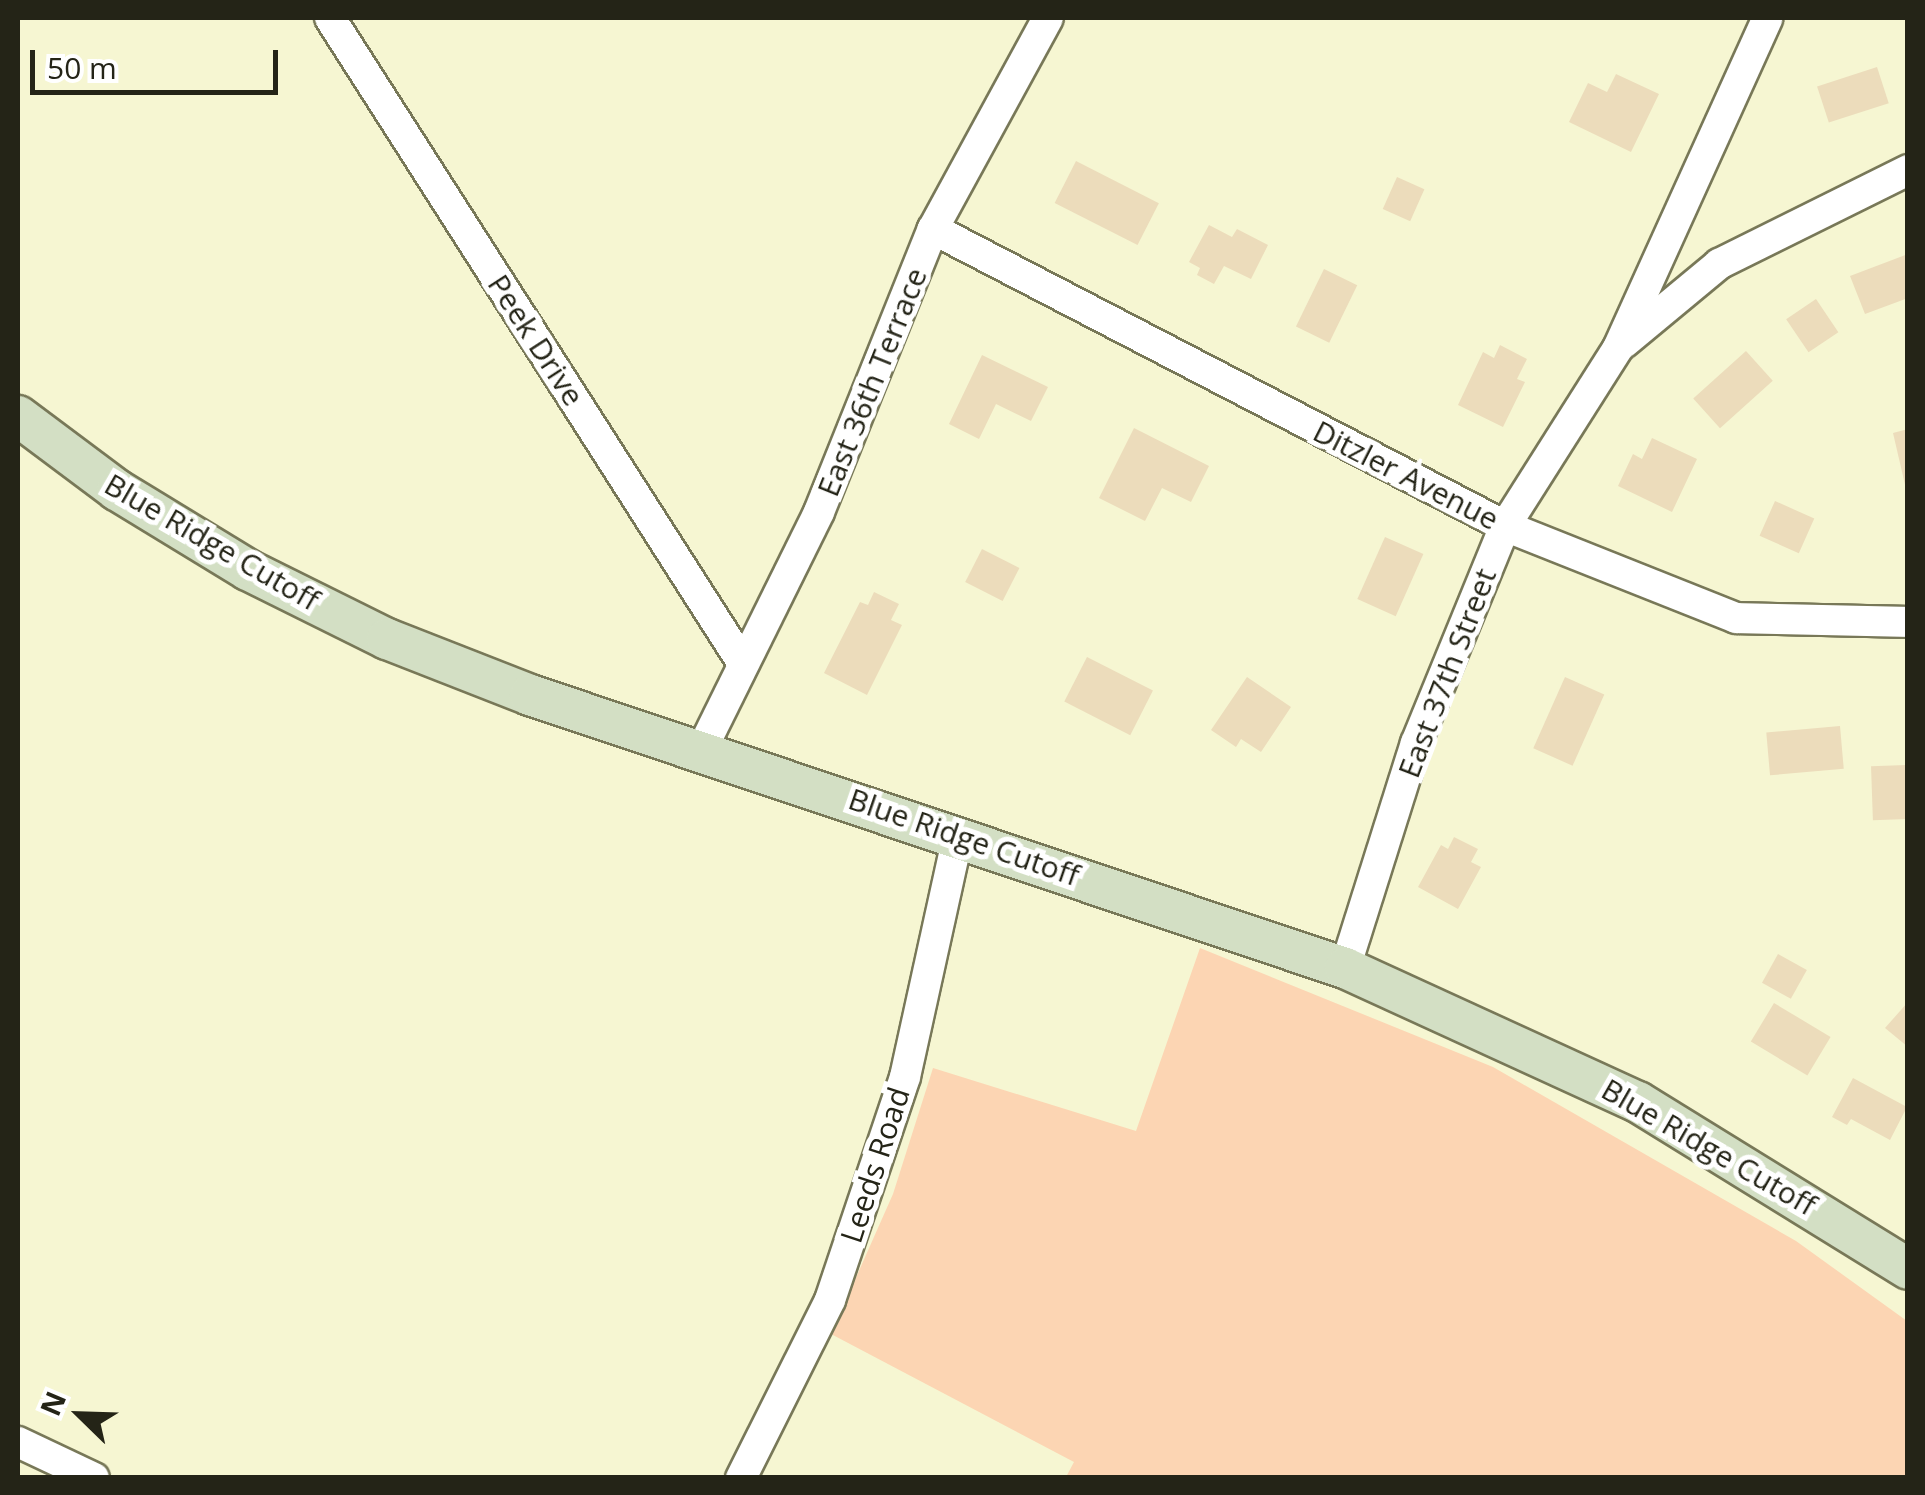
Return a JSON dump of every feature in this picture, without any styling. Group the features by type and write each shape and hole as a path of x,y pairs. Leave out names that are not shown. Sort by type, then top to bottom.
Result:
{"main road":[{"name":"Blue Ridge Cutoff","path":"18,416 117,490 248,570 387,639 530,695 702,748 1346,968 1638,1102 1908,1268"}],"street":[{"name":"Peek Drive","path":"330,18 742,662"},
{"name":"East 36th Terrace","path":"702,748 820,512 934,230 1048,18"},
{"name":"East 37th Street","path":"1346,968 1416,743 1505,526 1618,348 1768,18"},
{"path":"1618,348 1718,264 1908,170"},
{"name":"Ditzler Avenue","path":"934,230 1505,526 1736,618 1908,622"},
{"name":"Leeds Road","path":"741,1478 842,1264 905,1077 958,835"},
{"path":"18,1442 94,1478"}],"shaded area":[{"path":"1200,948 1493,1067 1796,1241 1907,1321 1907,1477 1066,1477 1074,1462 831,1334 893,1194 933,1068 1136,1131"}],"building":[{"path":"1877,67 1889,103 1829,123 1817,86"},
{"path":"1616,74 1659,94 1631,152 1569,122 1588,83 1607,92"},
{"path":"1076,161 1159,203 1138,245 1055,203"},
{"path":"1397,177 1424,189 1410,221 1383,209"},
{"path":"1209,225 1232,237 1237,229 1268,245 1251,279 1224,266 1214,284 1197,275 1200,268 1189,262"},
{"path":"1908,254 1908,298 1865,314 1850,276"},
{"path":"1324,269 1357,285 1329,343 1296,327"},
{"path":"1816,299 1838,332 1809,352 1786,319"},
{"path":"1500,345 1527,359 1517,379 1525,382 1503,427 1458,405 1483,352 1494,358"},
{"path":"1746,351 1773,381 1720,428 1693,399"},
{"path":"982,355 1048,387 1031,421 996,404 979,439 949,424"},
{"path":"1134,428 1209,466 1191,502 1162,488 1145,521 1099,498"},
{"path":"1908,429 1908,489 1906,489 1893,433"},
{"path":"1652,438 1697,459 1672,512 1618,486 1633,454 1642,459"},
{"path":"1775,501 1814,518 1799,553 1760,536"},
{"path":"1385,537 1423,554 1396,616 1357,599"},
{"path":"982,549 1019,568 1003,601 965,582"},
{"path":"874,592 899,604 891,620 902,625 867,695 824,673 860,602 868,605"},
{"path":"1087,657 1153,691 1130,735 1064,702"},
{"path":"1247,677 1291,707 1261,752 1241,739 1236,747 1211,730"},
{"path":"1565,677 1604,694 1573,766 1533,748"},
{"path":"1840,726 1844,769 1770,775 1766,732"},
{"path":"1906,765 1908,819 1873,820 1871,766"},
{"path":"1454,837 1478,849 1471,862 1481,867 1458,909 1418,887 1441,845 1448,849"},
{"path":"1778,954 1807,970 1791,999 1762,983"},
{"path":"1908,1002 1908,1047 1885,1028"},
{"path":"1774,1003 1831,1037 1807,1076 1751,1042"},
{"path":"1853,1078 1907,1107 1890,1140 1851,1119 1847,1125 1832,1117"}]}
